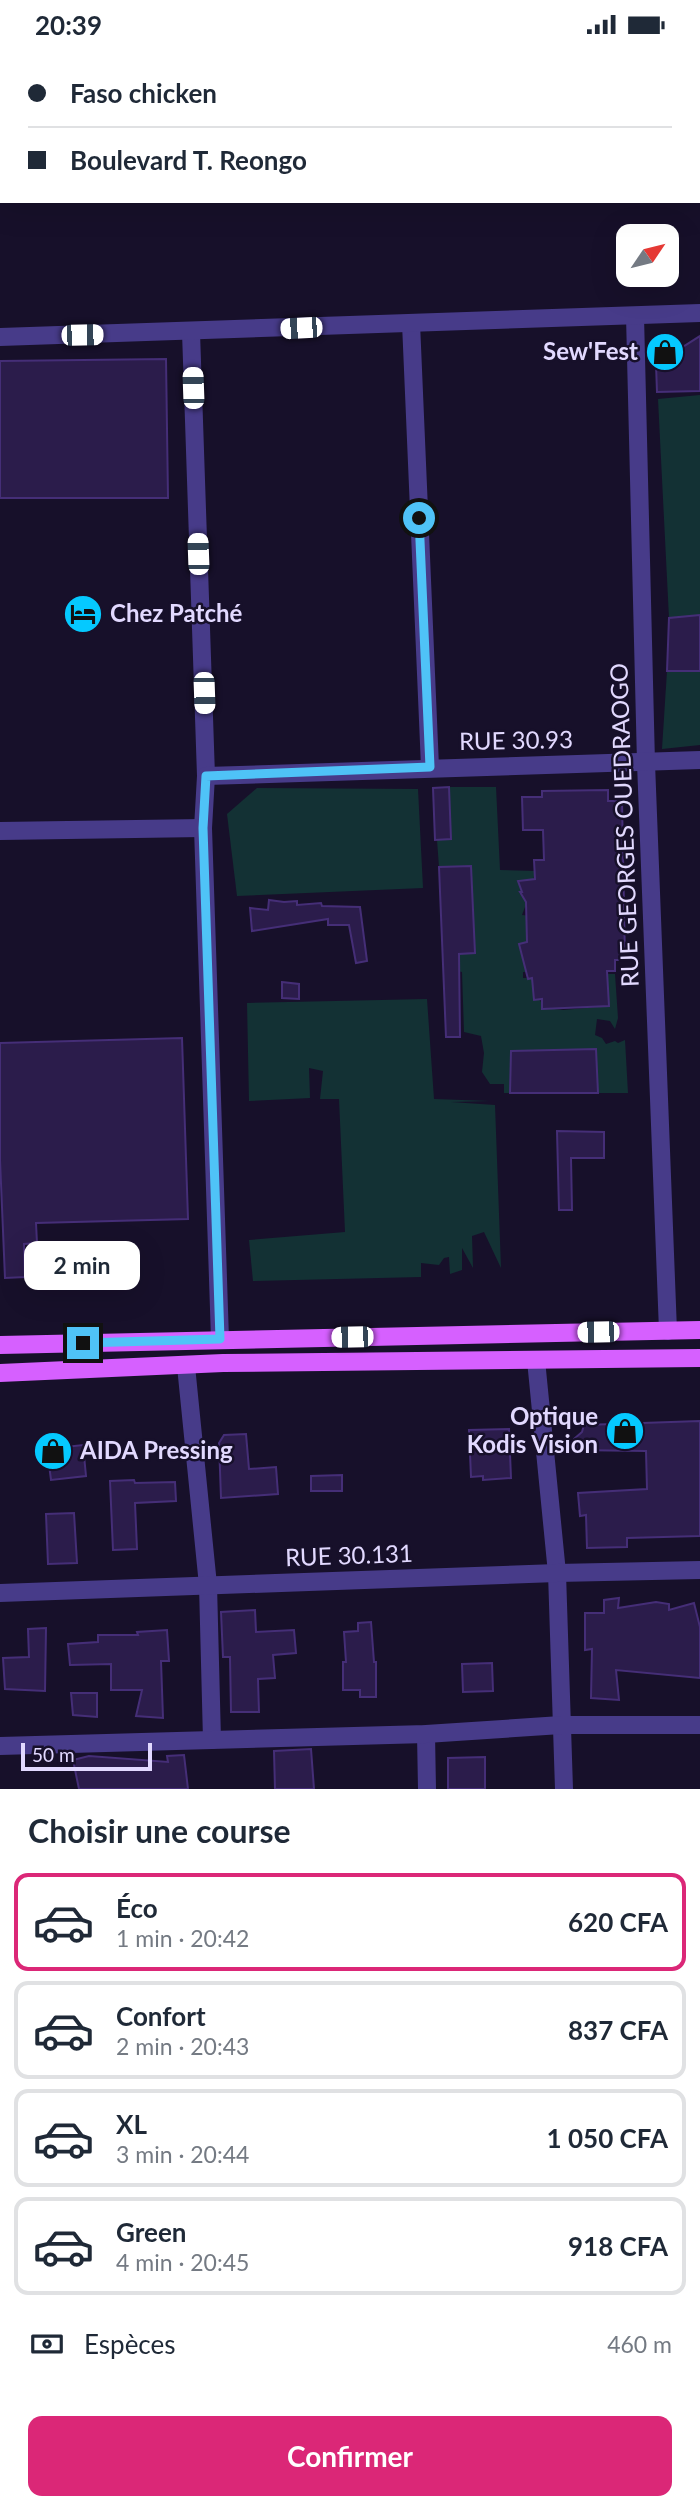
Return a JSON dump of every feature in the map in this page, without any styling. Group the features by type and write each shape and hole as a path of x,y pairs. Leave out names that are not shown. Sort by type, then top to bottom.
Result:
{"main road":[{"path":"0,1345 700,1330"},
{"path":"0,1373 186,1366 700,1358"}],"street":[{"path":"0,337 700,313"},
{"name":"RUE GEORGES OUEDRAOGO","path":"635,316 646,763 668,1331"},
{"path":"411,323 430,767"},
{"path":"191,332 206,776 203,828 220,1339"},
{"name":"RUE 30.93","path":"206,776 700,760"},
{"path":"0,831 203,828"},
{"path":"536,1360 556,1573 564,1789"},
{"path":"186,1366 208,1585 212,1740"},
{"name":"RUE 30.131","path":"0,1593 700,1570"},
{"path":"0,1746 426,1734 561,1725 700,1725"},
{"path":"426,1734 427,1789"}],"green space":[{"path":"700,395 700,615 669,618 658,399"},
{"path":"667,671 700,671 700,745 662,749"},
{"path":"449,787 496,787 500,870 535,871 532,887 519,893 535,904 525,907 522,915 533,916 536,932 526,933 527,940 536,940 519,944 536,972 523,972 523,978 538,978 537,997 546,1008 563,1010 608,1006 607,974 615,974 618,1018 615,1029 610,1021 597,1019 595,1035 602,1038 606,1044 625,1040 628,1093 598,1093 595,1049 512,1051 510,1093 504,1093 504,1084 490,1084 482,1072 484,1053 481,1036 464,1032 462,972 443,968 443,954 475,951 471,866 439,867 437,840 451,839"},
{"path":"257,788 418,789 423,888 237,896 227,814"},
{"path":"427,999 434,1099 490,1101 451,1102 495,1105 501,1268 484,1232 472,1236 473,1268 462,1248 462,1270 450,1274 449,1257 444,1258 439,1265 421,1263 421,1277 253,1281 249,1240 345,1232 339,1099 320,1099 323,1071 309,1068 310,1098 249,1101 247,1003"}],"building":[{"path":"700,336 700,391 657,392 656,364"},
{"path":"166,359 168,498 0,498 0,361"},
{"path":"700,615 700,671 667,671 669,618"},
{"path":"449,787 451,839 435,840 433,788"},
{"path":"608,790 608,801 622,801 625,960 615,960 615,971 607,971 609,1006 542,1009 542,999 534,1000 532,978 528,979 519,944 527,942 526,902 518,881 535,879 534,860 544,860 543,830 523,830 522,797 542,797 542,791"},
{"path":"471,866 475,953 459,954 460,1037 446,1037 439,867"},
{"path":"269,900 297,901 297,905 321,903 322,906 360,907 367,961 356,963 349,925 328,925 328,919 252,931 250,908 268,910"},
{"path":"282,982 299,984 299,999 282,998"},
{"path":"182,1038 188,1219 36,1223 37,1243 24,1244 25,1277 5,1278 0,1160 0,1043"},
{"path":"596,1049 598,1093 510,1093 511,1051"},
{"path":"557,1131 604,1132 604,1158 571,1158 572,1210 559,1210"},
{"path":"700,1421 700,1536 627,1538 627,1547 587,1548 586,1515 580,1516 578,1493 647,1489 646,1451 574,1450 574,1439 582,1432 584,1425"},
{"path":"509,1429 511,1478 483,1480 483,1476 471,1477 469,1430"},
{"path":"246,1434 249,1469 276,1467 278,1494 221,1498 219,1443 224,1435"},
{"path":"83,1445 86,1476 51,1480 47,1449"},
{"path":"342,1475 342,1491 311,1491 311,1476"},
{"path":"134,1480 135,1483 175,1482 176,1501 135,1503 137,1549 113,1550 110,1481"},
{"path":"74,1513 77,1563 48,1564 46,1514"},
{"path":"619,1598 618,1608 656,1602 669,1604 669,1610 694,1603 700,1627 700,1678 616,1670 619,1700 591,1698 592,1649 585,1650 585,1613 604,1613 604,1600"},
{"path":"255,1610 256,1632 294,1630 296,1653 273,1655 275,1678 258,1679 259,1712 231,1712 230,1657 223,1657 221,1612"},
{"path":"371,1622 376,1662 376,1697 360,1697 360,1690 343,1690 343,1662 346,1662 344,1632 358,1631 358,1623"},
{"path":"46,1628 45,1691 5,1689 3,1658 29,1657 28,1629"},
{"path":"167,1630 169,1661 161,1661 163,1718 136,1716 142,1690 111,1690 111,1664 70,1665 68,1644 98,1642 98,1635 138,1635 137,1632"},
{"path":"492,1663 493,1691 463,1692 462,1664"},
{"path":"71,1693 97,1693 97,1717 73,1715"},
{"path":"311,1749 314,1789 275,1789 274,1751"},
{"path":"184,1755 188,1789 79,1789 73,1760 89,1756 168,1762 167,1756"},
{"path":"485,1757 485,1789 448,1789 448,1758"}],"place":[{"name":"Sew'Fest","path":"665,352"},
{"name":"Chez Patché","path":"83,614"},
{"name":"Optique Kodis Vision","path":"625,1431"},
{"name":"AIDA Pressing","path":"53,1451"}],"route":[{"path":"83,1343 220,1339 203,828 206,776 430,767 419,518"}]}
